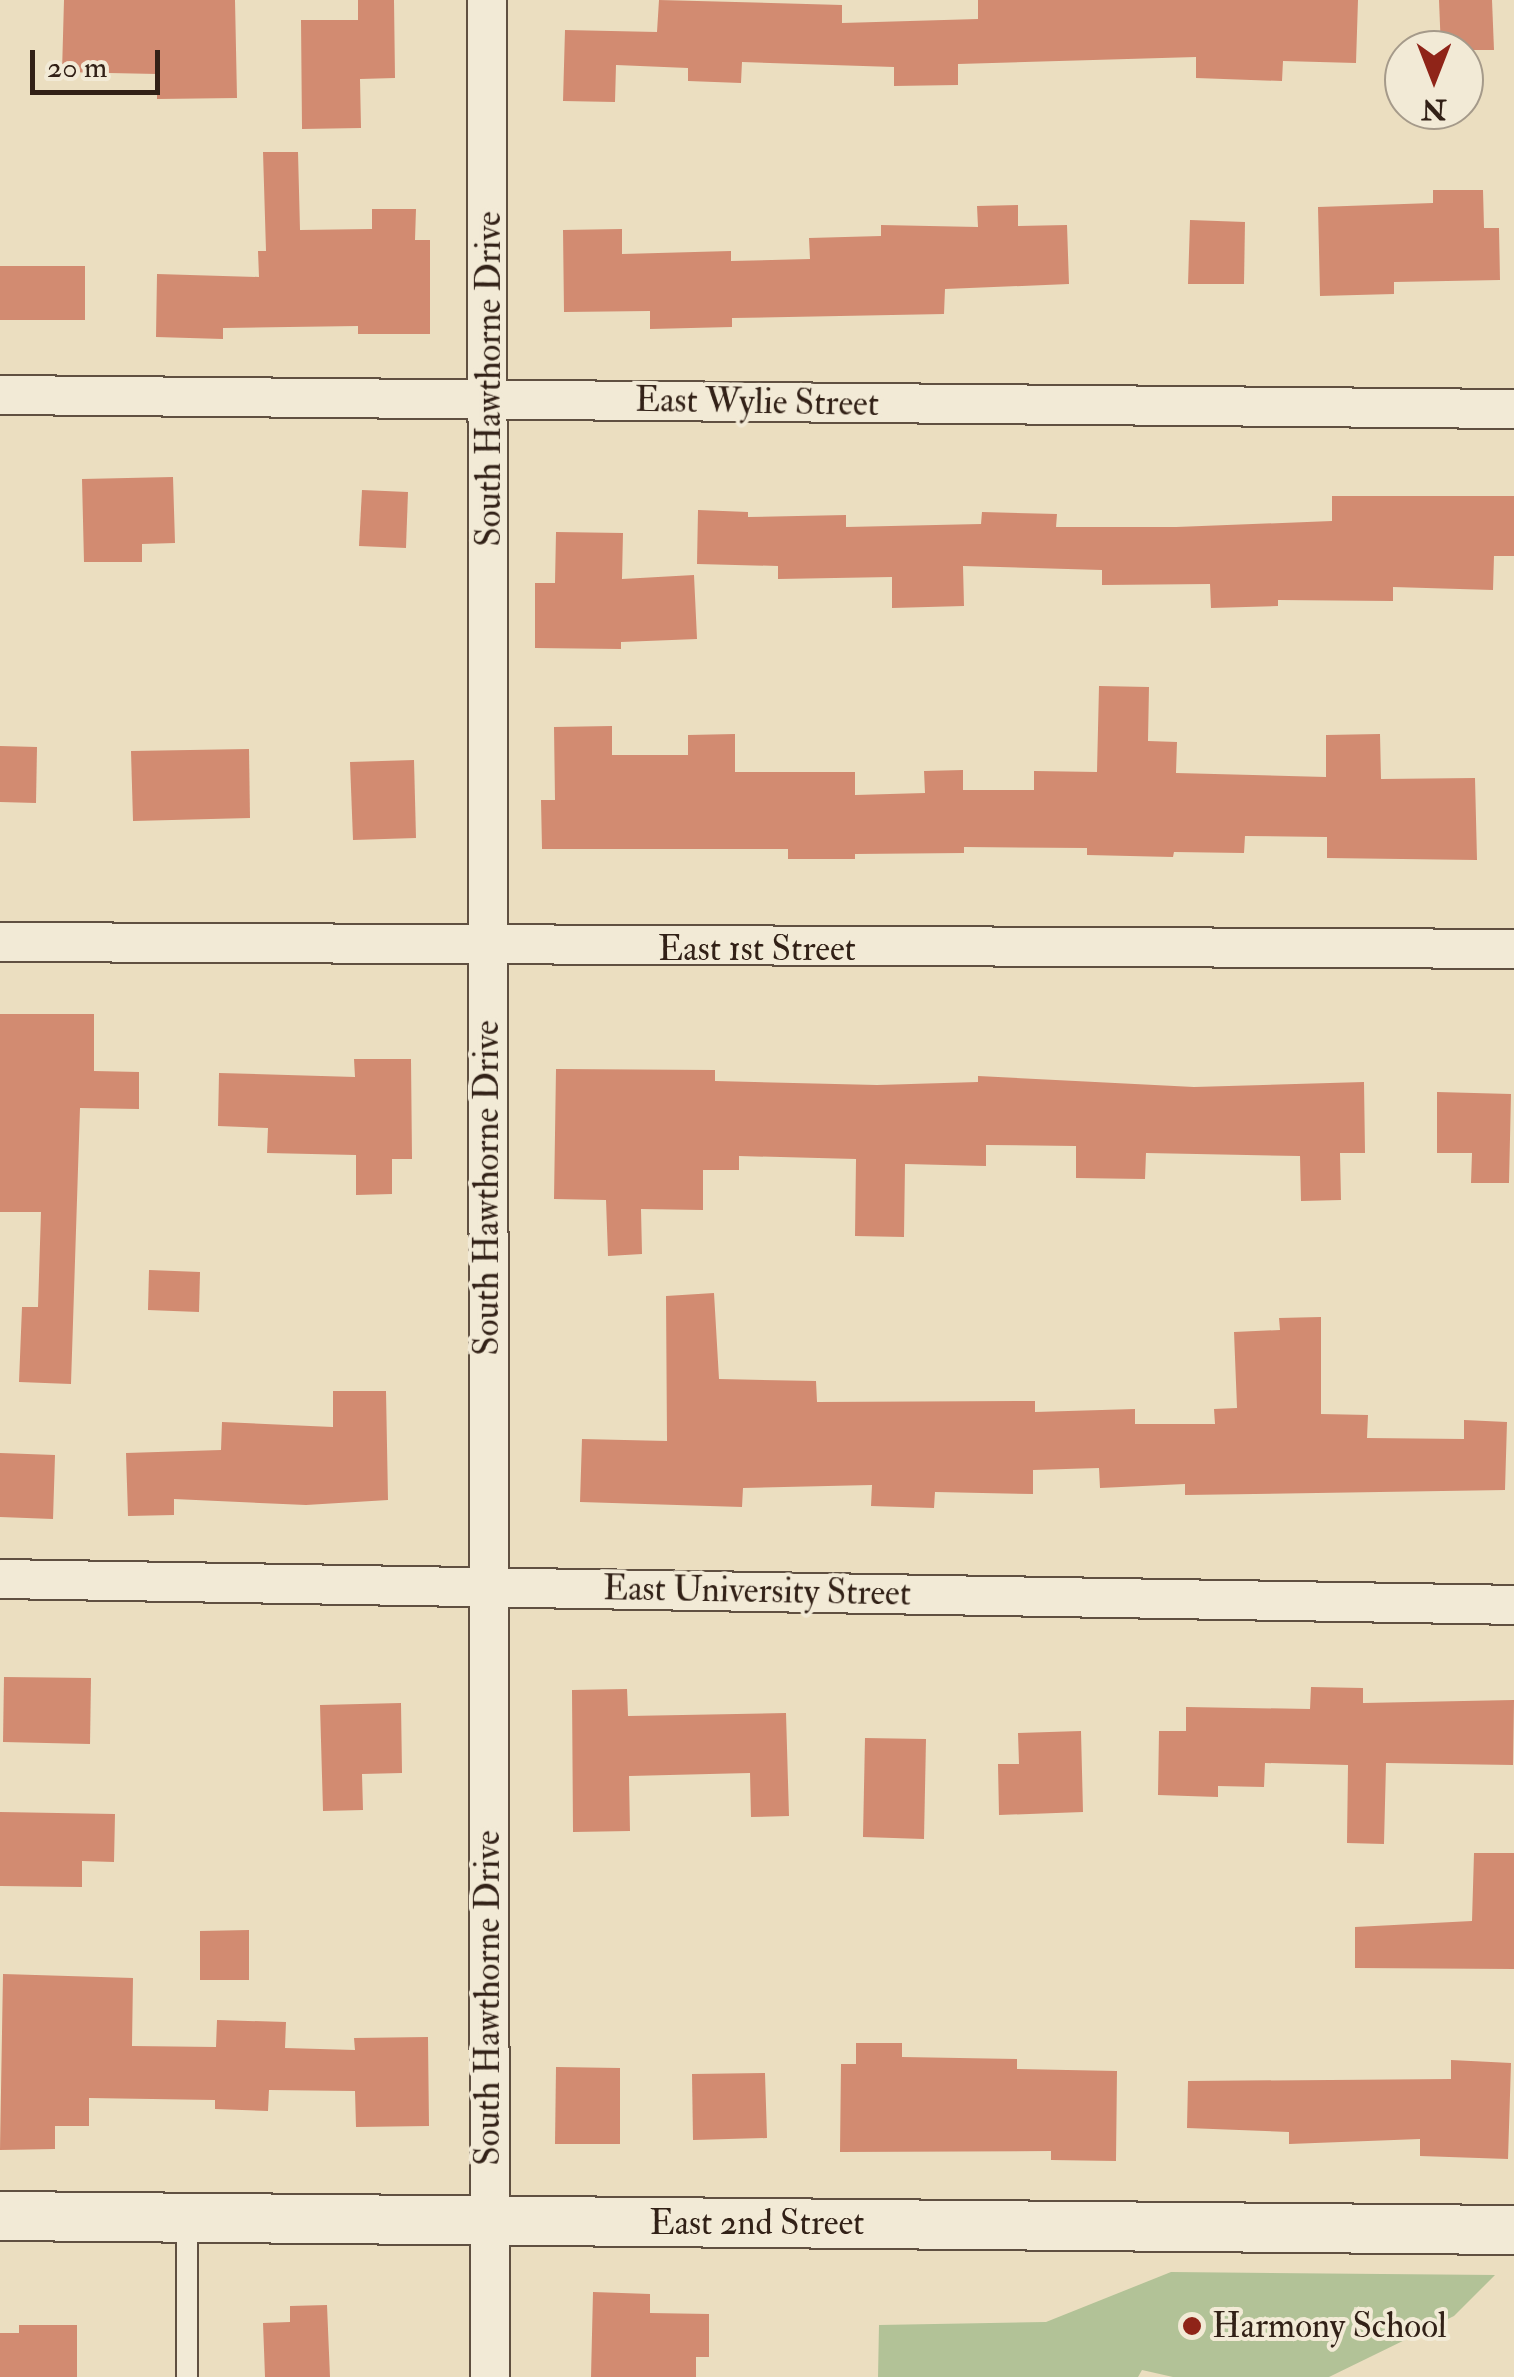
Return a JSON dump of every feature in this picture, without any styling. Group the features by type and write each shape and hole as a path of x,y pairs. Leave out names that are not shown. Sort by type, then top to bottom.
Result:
{"street":[{"name":"South Hawthorne Drive","path":"487,0 490,2377"},
{"name":"East Wylie Street","path":"0,394 1514,409"},
{"name":"East 1st Street","path":"0,942 486,948 1514,949"},
{"name":"East University Street","path":"0,1579 1514,1606"},
{"name":"East 2nd Street","path":"0,2216 1514,2230"}],"lane":[{"path":"187,2218 187,2377"}],"green space":[{"name":"Harmony School","path":"1171,2272 1495,2275 1454,2316 1329,2377 1173,2377 1142,2370 1138,2377 878,2377 879,2325 1046,2322"}],"building":[{"path":"64,0 235,0 237,98 157,99 157,74 62,72"},
{"path":"358,0 394,0 395,78 360,79 361,128 302,129 301,20 358,20"},
{"path":"659,0 842,5 842,23 978,19 978,0 1358,0 1356,63 1283,61 1282,81 1196,78 1196,57 958,64 958,85 894,86 894,67 742,62 741,83 688,81 688,68 616,65 615,102 563,101 565,30 657,32"},
{"path":"1439,0 1492,0 1494,50 1484,50 1484,30 1440,30"},
{"path":"263,152 298,152 300,230 372,229 372,209 416,209 415,240 430,240 430,334 358,334 358,326 223,328 223,339 156,337 157,274 259,277 258,251 266,251"},
{"path":"1433,190 1483,190 1484,228 1499,228 1500,280 1394,282 1394,294 1320,296 1318,207 1433,203"},
{"path":"1018,205 1018,226 1067,225 1069,284 945,289 944,314 732,318 732,327 650,329 650,311 564,312 563,230 622,229 622,254 731,251 731,261 810,259 809,238 881,236 881,225 978,227 977,206"},
{"path":"1190,220 1245,222 1244,284 1188,284"},
{"path":"0,266 85,266 85,320 0,320"},
{"path":"173,477 175,543 142,544 142,562 84,562 82,479"},
{"path":"362,490 408,492 406,548 359,546"},
{"path":"1332,496 1514,496 1514,556 1494,556 1493,590 1393,587 1393,601 1278,600 1278,606 1211,608 1210,584 1102,585 1102,570 963,566 964,606 892,608 892,577 778,579 778,566 697,564 698,510 748,512 748,517 846,515 846,527 981,524 982,512 1057,514 1056,527 1176,527 1332,521"},
{"path":"556,532 623,533 622,579 694,575 697,639 621,642 621,649 535,648 535,583 555,583"},
{"path":"1099,686 1149,687 1148,741 1177,742 1176,773 1326,777 1326,735 1380,734 1381,779 1475,778 1477,860 1327,858 1327,837 1245,836 1244,853 1174,852 1173,857 1087,855 1087,848 964,847 964,853 855,854 855,859 788,859 788,849 542,849 541,800 555,800 554,727 612,726 612,755 688,755 688,735 735,734 735,772 855,772 855,795 925,793 924,771 963,770 963,790 1034,790 1034,771 1097,772"},
{"path":"0,746 37,747 36,803 0,802"},
{"path":"249,749 250,818 133,821 131,751"},
{"path":"414,760 416,838 353,840 350,762"},
{"path":"0,1014 94,1014 94,1071 139,1072 139,1109 80,1108 71,1384 19,1382 22,1307 38,1307 41,1212 0,1212"},
{"path":"354,1059 411,1059 412,1159 392,1159 392,1194 356,1195 356,1155 267,1153 268,1128 218,1126 219,1073 355,1077"},
{"path":"556,1069 715,1070 715,1081 877,1085 978,1082 978,1076 1194,1087 1364,1082 1365,1153 1340,1153 1341,1200 1301,1201 1300,1156 1146,1153 1145,1179 1076,1178 1076,1146 986,1145 986,1166 905,1164 904,1237 855,1236 856,1159 739,1156 739,1170 703,1170 703,1210 641,1209 642,1254 608,1256 606,1200 554,1199"},
{"path":"1437,1092 1511,1094 1509,1183 1471,1183 1472,1153 1437,1153"},
{"path":"149,1270 200,1272 199,1312 148,1310"},
{"path":"714,1293 719,1379 816,1381 817,1402 1035,1401 1035,1412 1135,1409 1135,1424 1215,1424 1214,1409 1237,1408 1234,1332 1280,1330 1279,1318 1321,1317 1321,1414 1368,1415 1367,1438 1464,1439 1464,1420 1507,1422 1505,1490 1185,1495 1185,1484 1100,1488 1099,1468 1033,1470 1033,1494 935,1492 934,1508 871,1506 872,1485 743,1488 742,1507 580,1502 582,1439 667,1441 666,1296"},
{"path":"333,1391 386,1391 388,1500 306,1505 174,1499 174,1515 128,1516 126,1453 221,1450 222,1422 333,1427"},
{"path":"0,1453 55,1455 53,1519 0,1517"},
{"path":"4,1677 91,1678 90,1744 3,1742"},
{"path":"1311,1687 1363,1688 1363,1703 1514,1700 1513,1765 1386,1763 1384,1844 1347,1843 1348,1765 1265,1763 1264,1787 1218,1786 1218,1797 1158,1795 1159,1731 1186,1731 1186,1707 1310,1709"},
{"path":"627,1689 628,1716 786,1713 789,1816 751,1817 750,1773 629,1776 630,1831 573,1832 572,1690"},
{"path":"401,1703 402,1773 362,1774 363,1810 323,1811 320,1705"},
{"path":"1081,1731 1083,1812 999,1815 998,1764 1019,1764 1018,1733"},
{"path":"865,1738 926,1739 924,1839 863,1837"},
{"path":"0,1812 115,1814 114,1862 82,1861 82,1887 0,1886"},
{"path":"1474,1853 1514,1853 1514,1969 1355,1968 1355,1927 1472,1921"},
{"path":"249,1930 249,1980 200,1980 200,1931"},
{"path":"3,1974 133,1978 132,2046 216,2047 217,2020 286,2022 285,2048 355,2050 354,2038 428,2037 429,2126 356,2127 355,2091 269,2090 268,2111 215,2109 215,2100 89,2098 89,2126 55,2126 55,2149 0,2150"},
{"path":"856,2043 902,2043 902,2057 1017,2059 1017,2069 1117,2071 1116,2161 1051,2160 1051,2151 840,2152 841,2064 856,2064"},
{"path":"1451,2060 1511,2063 1508,2159 1420,2156 1420,2139 1289,2144 1289,2132 1187,2128 1188,2081 1451,2079"},
{"path":"556,2067 620,2068 620,2144 555,2144"},
{"path":"765,2073 767,2138 693,2140 692,2074"},
{"path":"593,2292 650,2294 650,2313 709,2314 709,2357 696,2357 696,2377 591,2377"},
{"path":"327,2305 330,2377 265,2377 263,2323 290,2322 290,2306"},
{"path":"19,2325 77,2325 77,2377 0,2377 0,2333 19,2333"}],"place":[{"name":"Harmony School","path":"1192,2326"}]}
